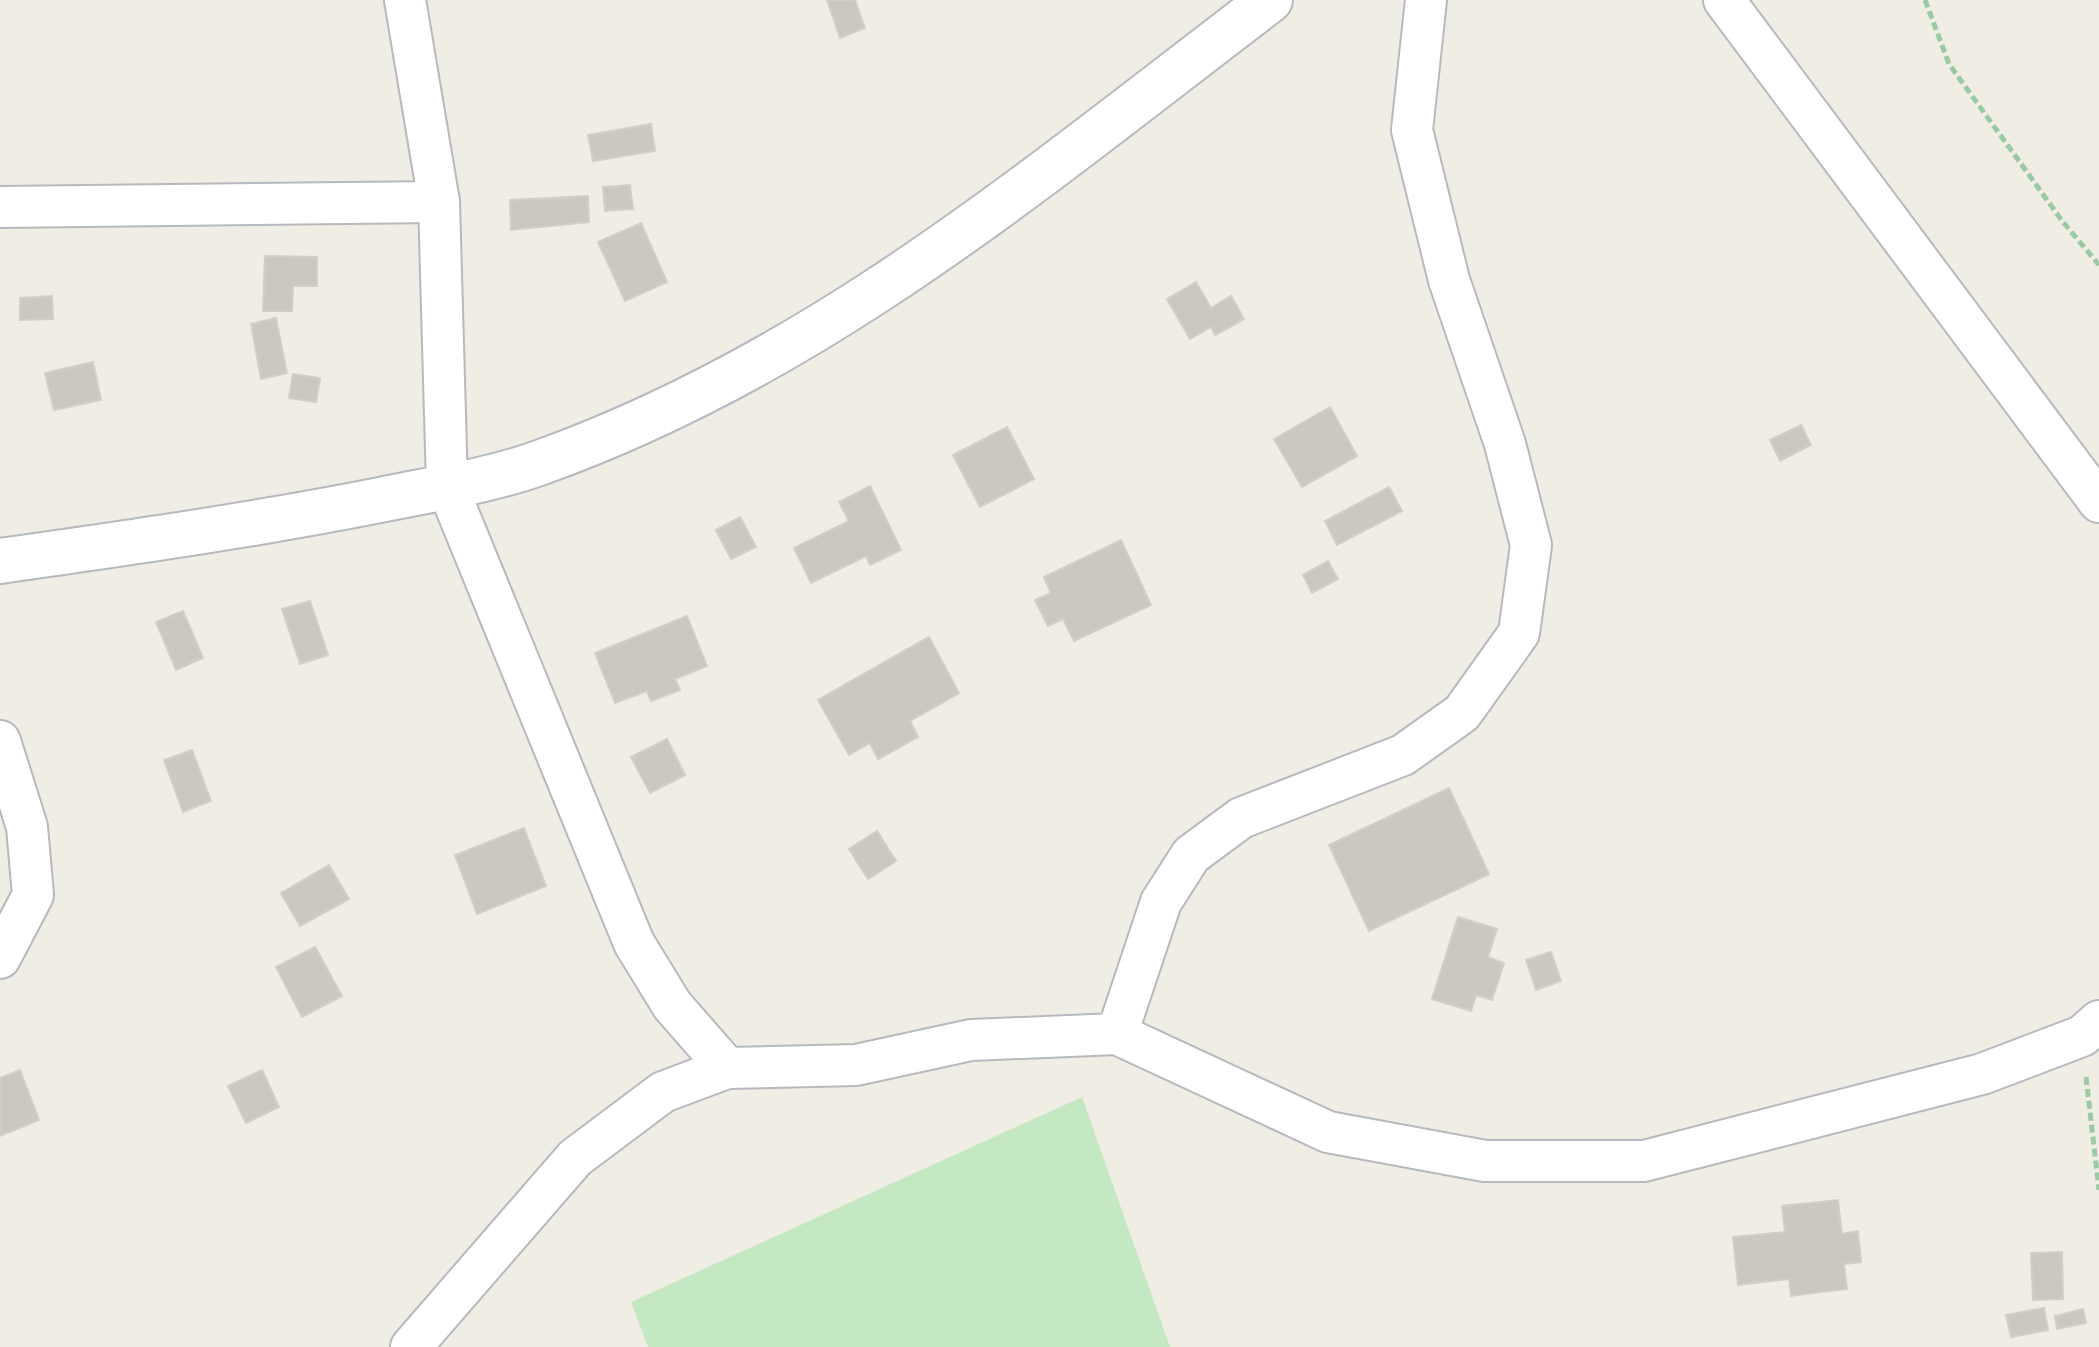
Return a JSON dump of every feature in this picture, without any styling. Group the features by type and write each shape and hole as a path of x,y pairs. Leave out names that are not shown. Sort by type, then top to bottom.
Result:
{"street":[{"path":"405,0 439,202 447,486 634,943 672,1005 727,1068"},
{"path":"0,561 252,525 447,486 536,464 683,405 810,336 947,246 1270,0"},
{"path":"1117,1034 1161,902 1191,855 1241,818 1403,755 1462,713 1519,633 1531,545 1505,444 1449,280 1412,130 1426,0"},
{"path":"1724,0 2099,502"},
{"path":"0,207 439,202"},
{"path":"0,741 27,827 33,895 0,958"},
{"path":"411,1347 575,1158 663,1092 727,1068 856,1065 971,1040 1117,1034 1328,1132 1485,1161 1644,1161 1982,1074 2091,1029"}],"path":[{"path":"1925,0 1949,64 2063,222 2099,265"},
{"path":"2091,1029 2099,1190"}],"green space":[{"path":"1082,1097 1170,1347 648,1347 631,1302"}],"building":[{"path":"827,0 855,0 865,28 840,38"},
{"path":"651,124 655,151 593,161 588,135"},
{"path":"630,185 633,209 605,211 603,187"},
{"path":"588,196 589,222 511,230 510,200"},
{"path":"641,223 667,282 625,301 598,242"},
{"path":"265,256 317,257 317,286 293,286 292,311 263,311"},
{"path":"1196,282 1211,308 1231,296 1244,319 1215,335 1211,327 1190,339 1167,299"},
{"path":"52,296 53,319 20,320 20,298"},
{"path":"276,318 287,373 261,379 251,324"},
{"path":"93,362 101,400 54,410 45,373"},
{"path":"293,374 320,378 316,402 289,398"},
{"path":"1330,407 1357,456 1302,487 1274,439"},
{"path":"1801,425 1811,445 1780,461 1770,440"},
{"path":"1007,427 1034,479 980,507 953,455"},
{"path":"870,486 901,550 870,565 866,556 811,583 794,548 849,521 839,502"},
{"path":"1389,487 1402,511 1337,545 1325,521"},
{"path":"740,517 756,547 731,559 716,530"},
{"path":"1121,540 1151,605 1074,641 1063,619 1048,626 1035,600 1051,593 1044,577"},
{"path":"1328,561 1338,579 1312,593 1303,575"},
{"path":"310,601 328,655 300,664 282,609"},
{"path":"183,611 203,658 176,670 156,622"},
{"path":"687,616 707,666 675,679 680,690 651,701 647,691 615,703 595,653"},
{"path":"929,637 959,693 910,721 918,737 878,759 870,743 849,755 818,700"},
{"path":"667,739 685,775 650,793 631,757"},
{"path":"192,750 211,801 183,812 164,760"},
{"path":"1449,788 1489,874 1369,931 1329,845"},
{"path":"524,828 546,886 477,914 455,855"},
{"path":"877,831 896,861 868,879 849,849"},
{"path":"329,865 349,899 300,926 281,893"},
{"path":"1458,917 1497,929 1488,957 1504,963 1492,1000 1476,995 1471,1011 1432,999"},
{"path":"315,947 342,996 302,1017 276,967"},
{"path":"1551,952 1561,981 1536,990 1526,960"},
{"path":"20,1070 39,1120 0,1136 0,1078"},
{"path":"262,1070 279,1107 246,1123 228,1086"},
{"path":"1838,1200 1842,1234 1858,1231 1861,1262 1844,1264 1847,1289 1791,1296 1789,1279 1738,1285 1733,1237 1785,1232 1782,1206"},
{"path":"2062,1252 2063,1299 2033,1300 2031,1253"},
{"path":"2044,1308 2048,1330 2011,1337 2006,1315"},
{"path":"2083,1309 2086,1323 2057,1329 2055,1316"}]}
